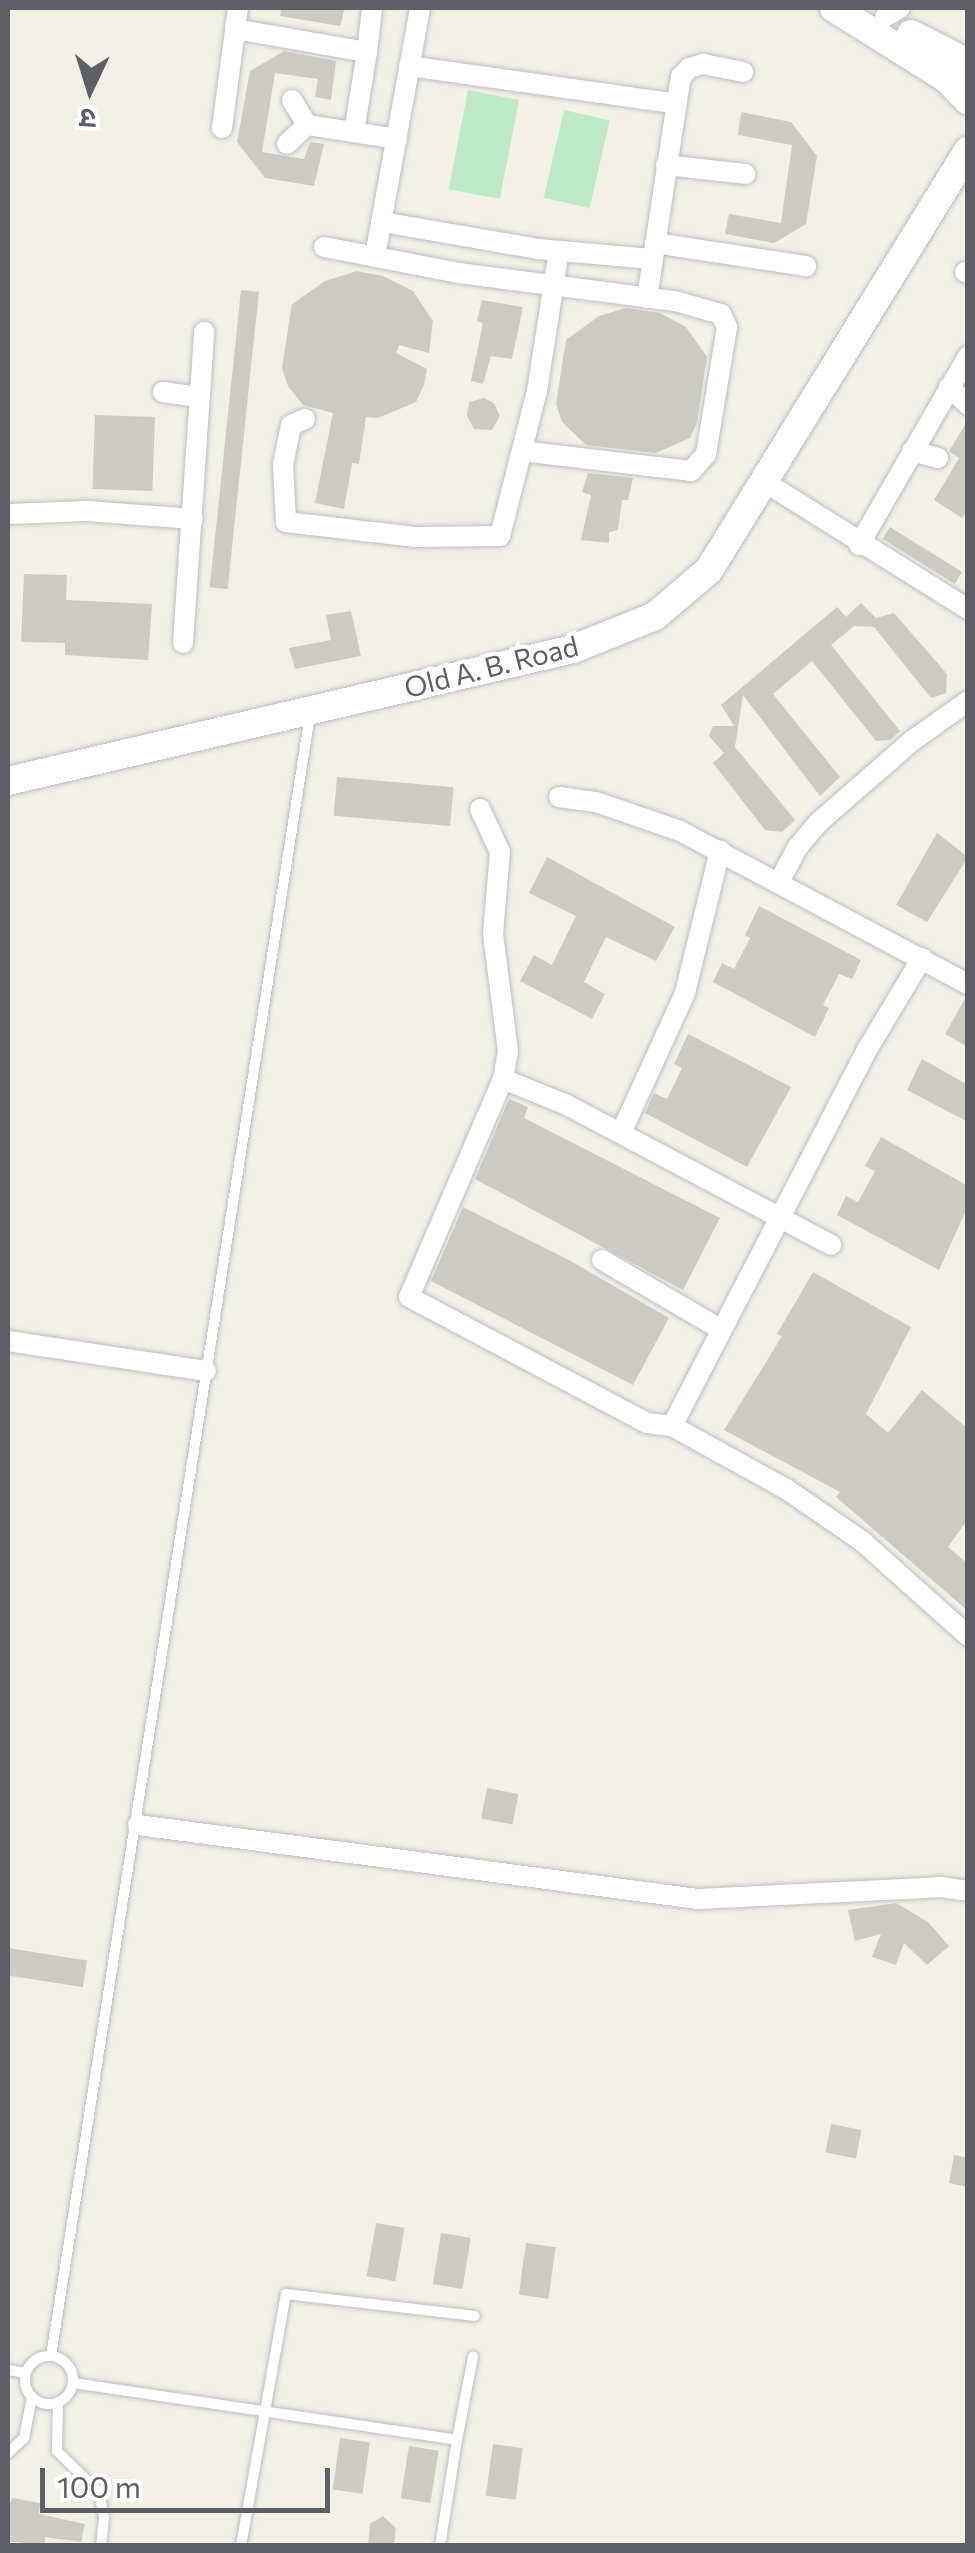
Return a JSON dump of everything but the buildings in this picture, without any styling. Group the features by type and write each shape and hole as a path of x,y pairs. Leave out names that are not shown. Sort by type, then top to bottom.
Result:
{"street":[{"path":"354,132 372,8"},
{"path":"375,256 420,8"},
{"path":"834,8 947,79 968,101"},
{"path":"884,11 935,49 968,63"},
{"path":"222,128 236,18 367,52"},
{"path":"647,298 674,103 689,68 703,64 743,72"},
{"path":"410,66 674,103"},
{"path":"292,100 307,124 396,139"},
{"path":"287,144 307,124"},
{"name":"Old A. B. Road","path":"8,781 573,649 655,616 709,570 968,150"},
{"path":"666,165 746,174"},
{"path":"382,222 559,252 653,251 806,266"},
{"path":"324,246 554,287 709,308 721,314 727,326 702,464 692,471 522,452"},
{"path":"305,419 291,425 283,465 286,522 415,537 500,536 522,452 559,252"},
{"path":"183,643 204,332"},
{"path":"859,544 968,356"},
{"path":"949,387 968,405"},
{"path":"163,392 199,397"},
{"path":"912,451 938,458"},
{"path":"763,481 968,609"},
{"path":"8,514 88,511 193,519"},
{"path":"780,880 797,848 819,822 912,741 968,701"},
{"path":"558,797 596,802 680,831 780,880 968,984"},
{"path":"480,809 500,852 493,934 508,1051 504,1079 410,1298 647,1423 672,1426 786,1489 863,1542 968,1636"},
{"path":"622,1134 686,993 720,850"},
{"path":"672,1426 868,1048 922,958"},
{"path":"504,1079 622,1134 832,1245"},
{"path":"602,1260 720,1329"},
{"path":"8,1340 206,1370"},
{"path":"138,1825 698,1899 940,1887 968,1892"}],"lane":[{"path":"51,2356 138,1825 311,709"},
{"path":"241,2546 286,2294 475,2316"},
{"path":"8,2454 24,2438 32,2397 26,2373 35,2360 51,2356 70,2368 73,2383 58,2402 58,2451 98,2492 104,2518 101,2546"},
{"path":"440,2546 473,2357"},
{"path":"8,2370 26,2373"},
{"path":"73,2383 457,2440"},
{"path":"32,2397 44,2404 58,2402"}],"green space":[{"path":"468,90 519,100 500,199 449,189"},
{"path":"564,110 610,121 590,208 544,198"}]}
